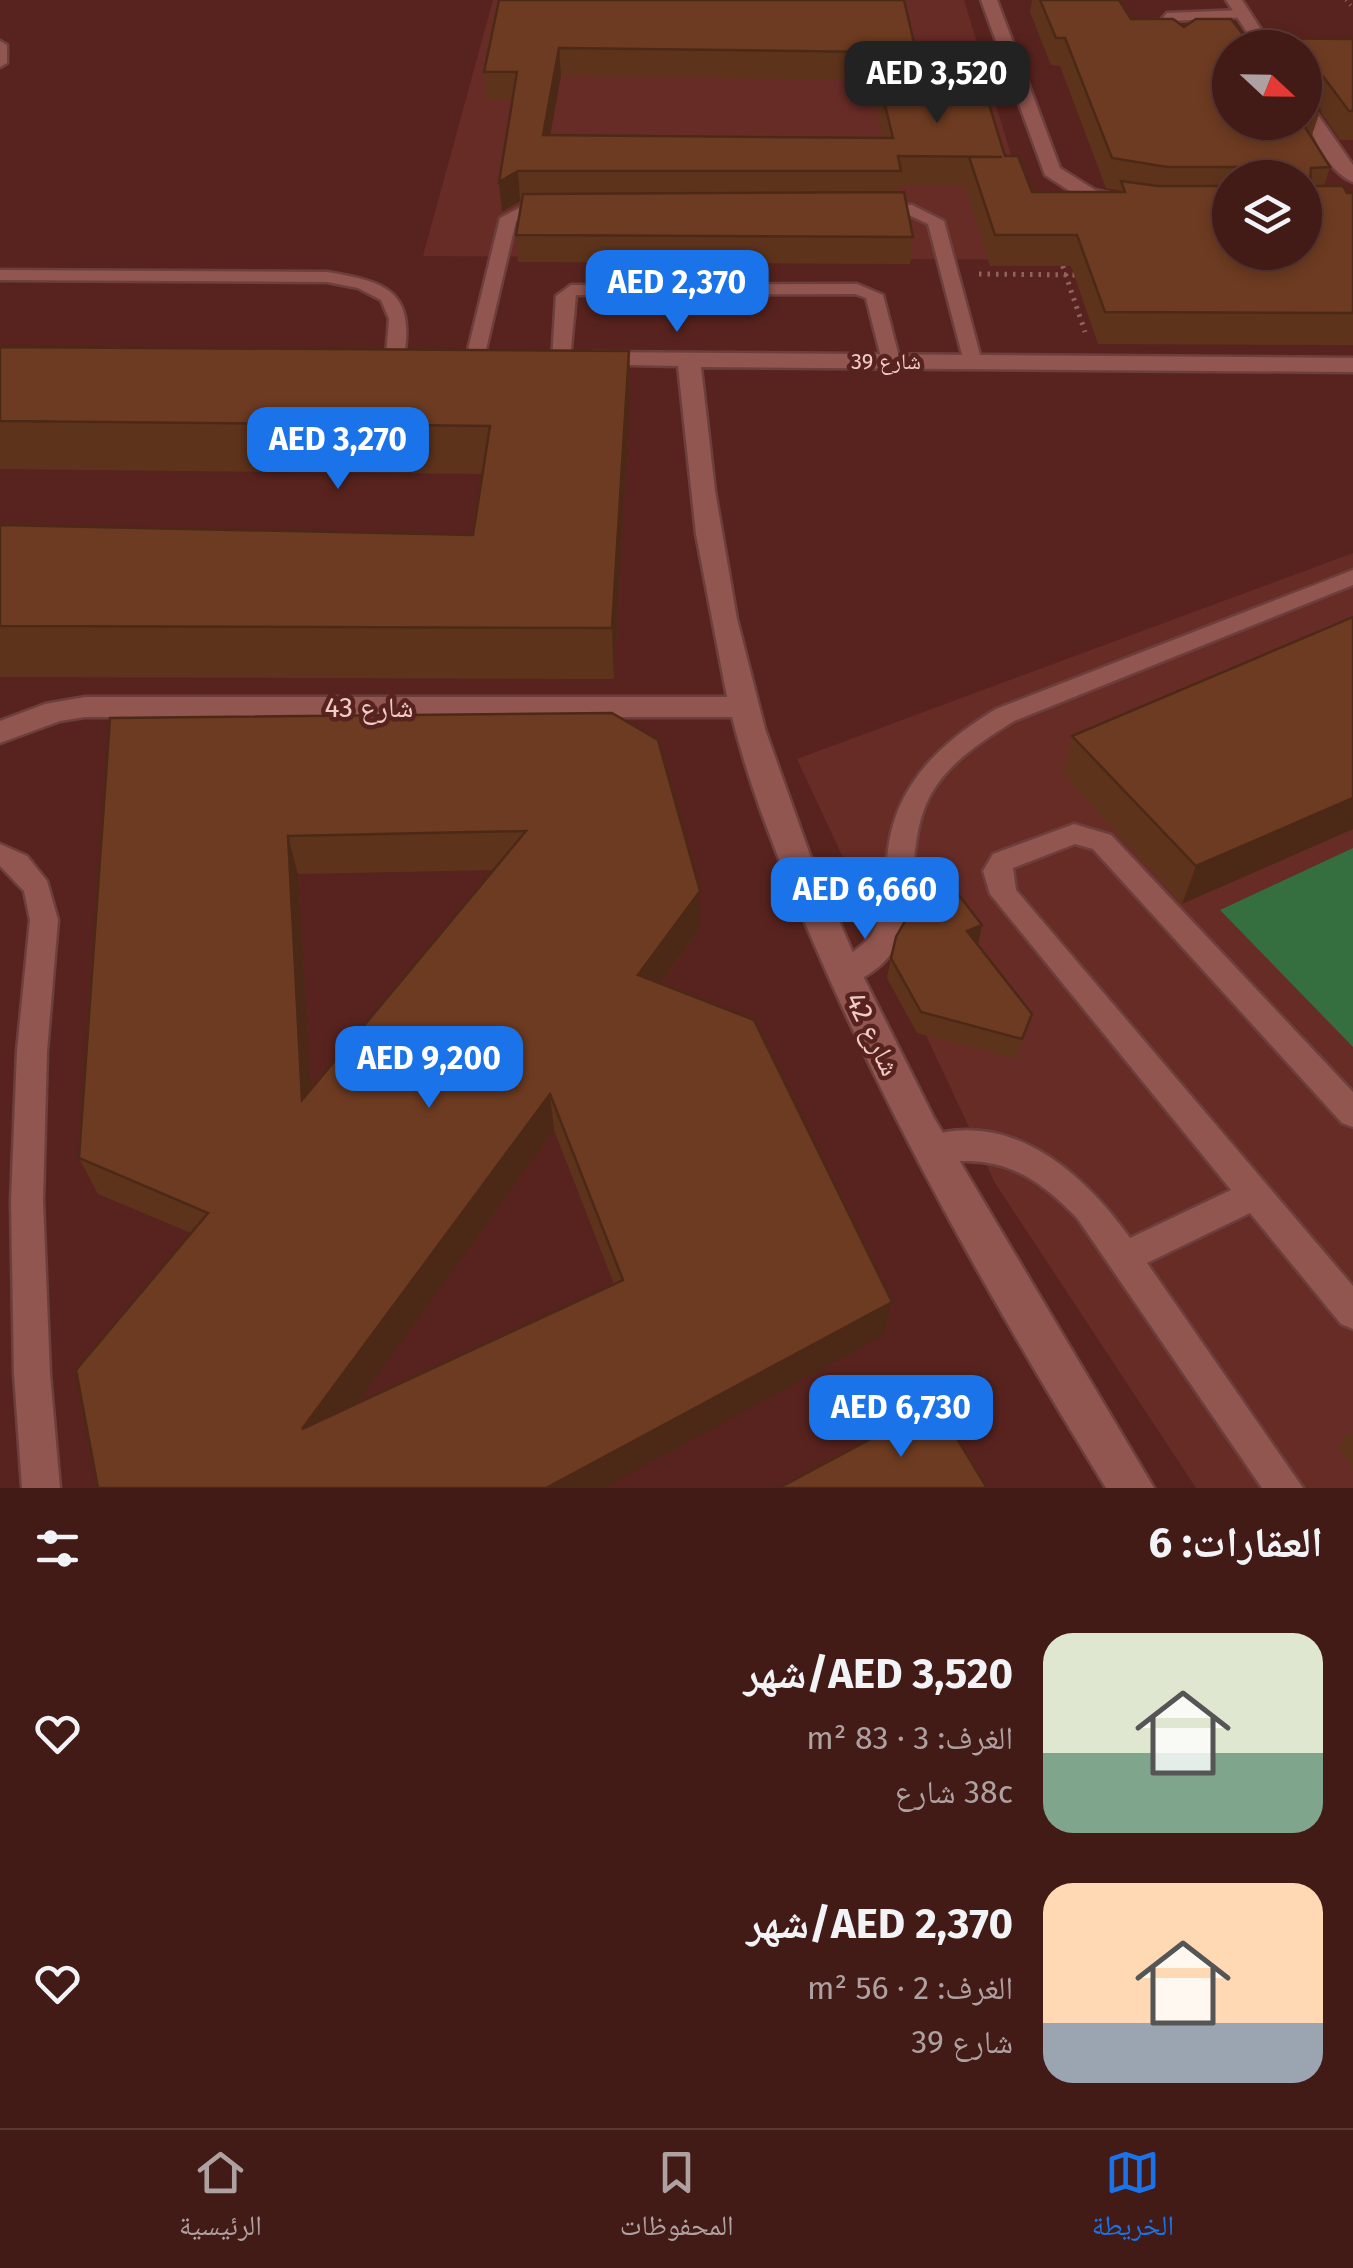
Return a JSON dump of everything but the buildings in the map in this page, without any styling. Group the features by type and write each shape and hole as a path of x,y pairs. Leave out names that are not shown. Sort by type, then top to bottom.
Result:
{"street":[{"path":"988,0 1046,162 1060,180 1089,194 1148,204"},
{"path":"1238,7 1253,30"},
{"path":"1322,135 1353,176"},
{"name":"شارع 39","path":"552,359 1353,365"},
{"name":"شارع 42","path":"688,361 711,570 743,707 784,831 844,975 930,1149 1034,1334 1132,1488"},
{"name":"شارع 43","path":"0,733 41,716 85,708 743,707"}],"lane":[{"path":"1179,47 1165,22 1168,17 1238,7"},
{"path":"0,45 0,63"},
{"path":"474,358 508,218 529,208 577,208"},
{"path":"864,210 912,210 936,221 973,362"},
{"path":"0,274 264,276 352,281 374,288 391,300 400,313 402,328 396,357"},
{"path":"552,359 565,296 571,290 858,289 874,295 892,361"},
{"path":"844,975 879,951 892,930 901,840 914,800 937,766 967,737 1004,715 1353,577"},
{"path":"1353,1113 1102,842 1074,834 1002,861 997,871 1004,894 1353,1312"},
{"path":"0,854 17,863 37,888 44,920 32,1051 27,1201 32,1374 41,1488"},
{"path":"930,1149 994,1147 1030,1158 1063,1178 1089,1207 1284,1488"},
{"path":"1124,1257 1255,1195"}],"path":[{"path":"1346,0 1353,8"},
{"path":"1055,245 1096,363"},
{"path":"948,274 1086,276"}],"shaded area":[{"path":"493,0 964,0 1043,260 423,256"},
{"path":"1353,553 1353,1488 1196,1488 995,1183 797,759"}],"green space":[{"path":"1353,848 1353,1047 1220,910"}]}
